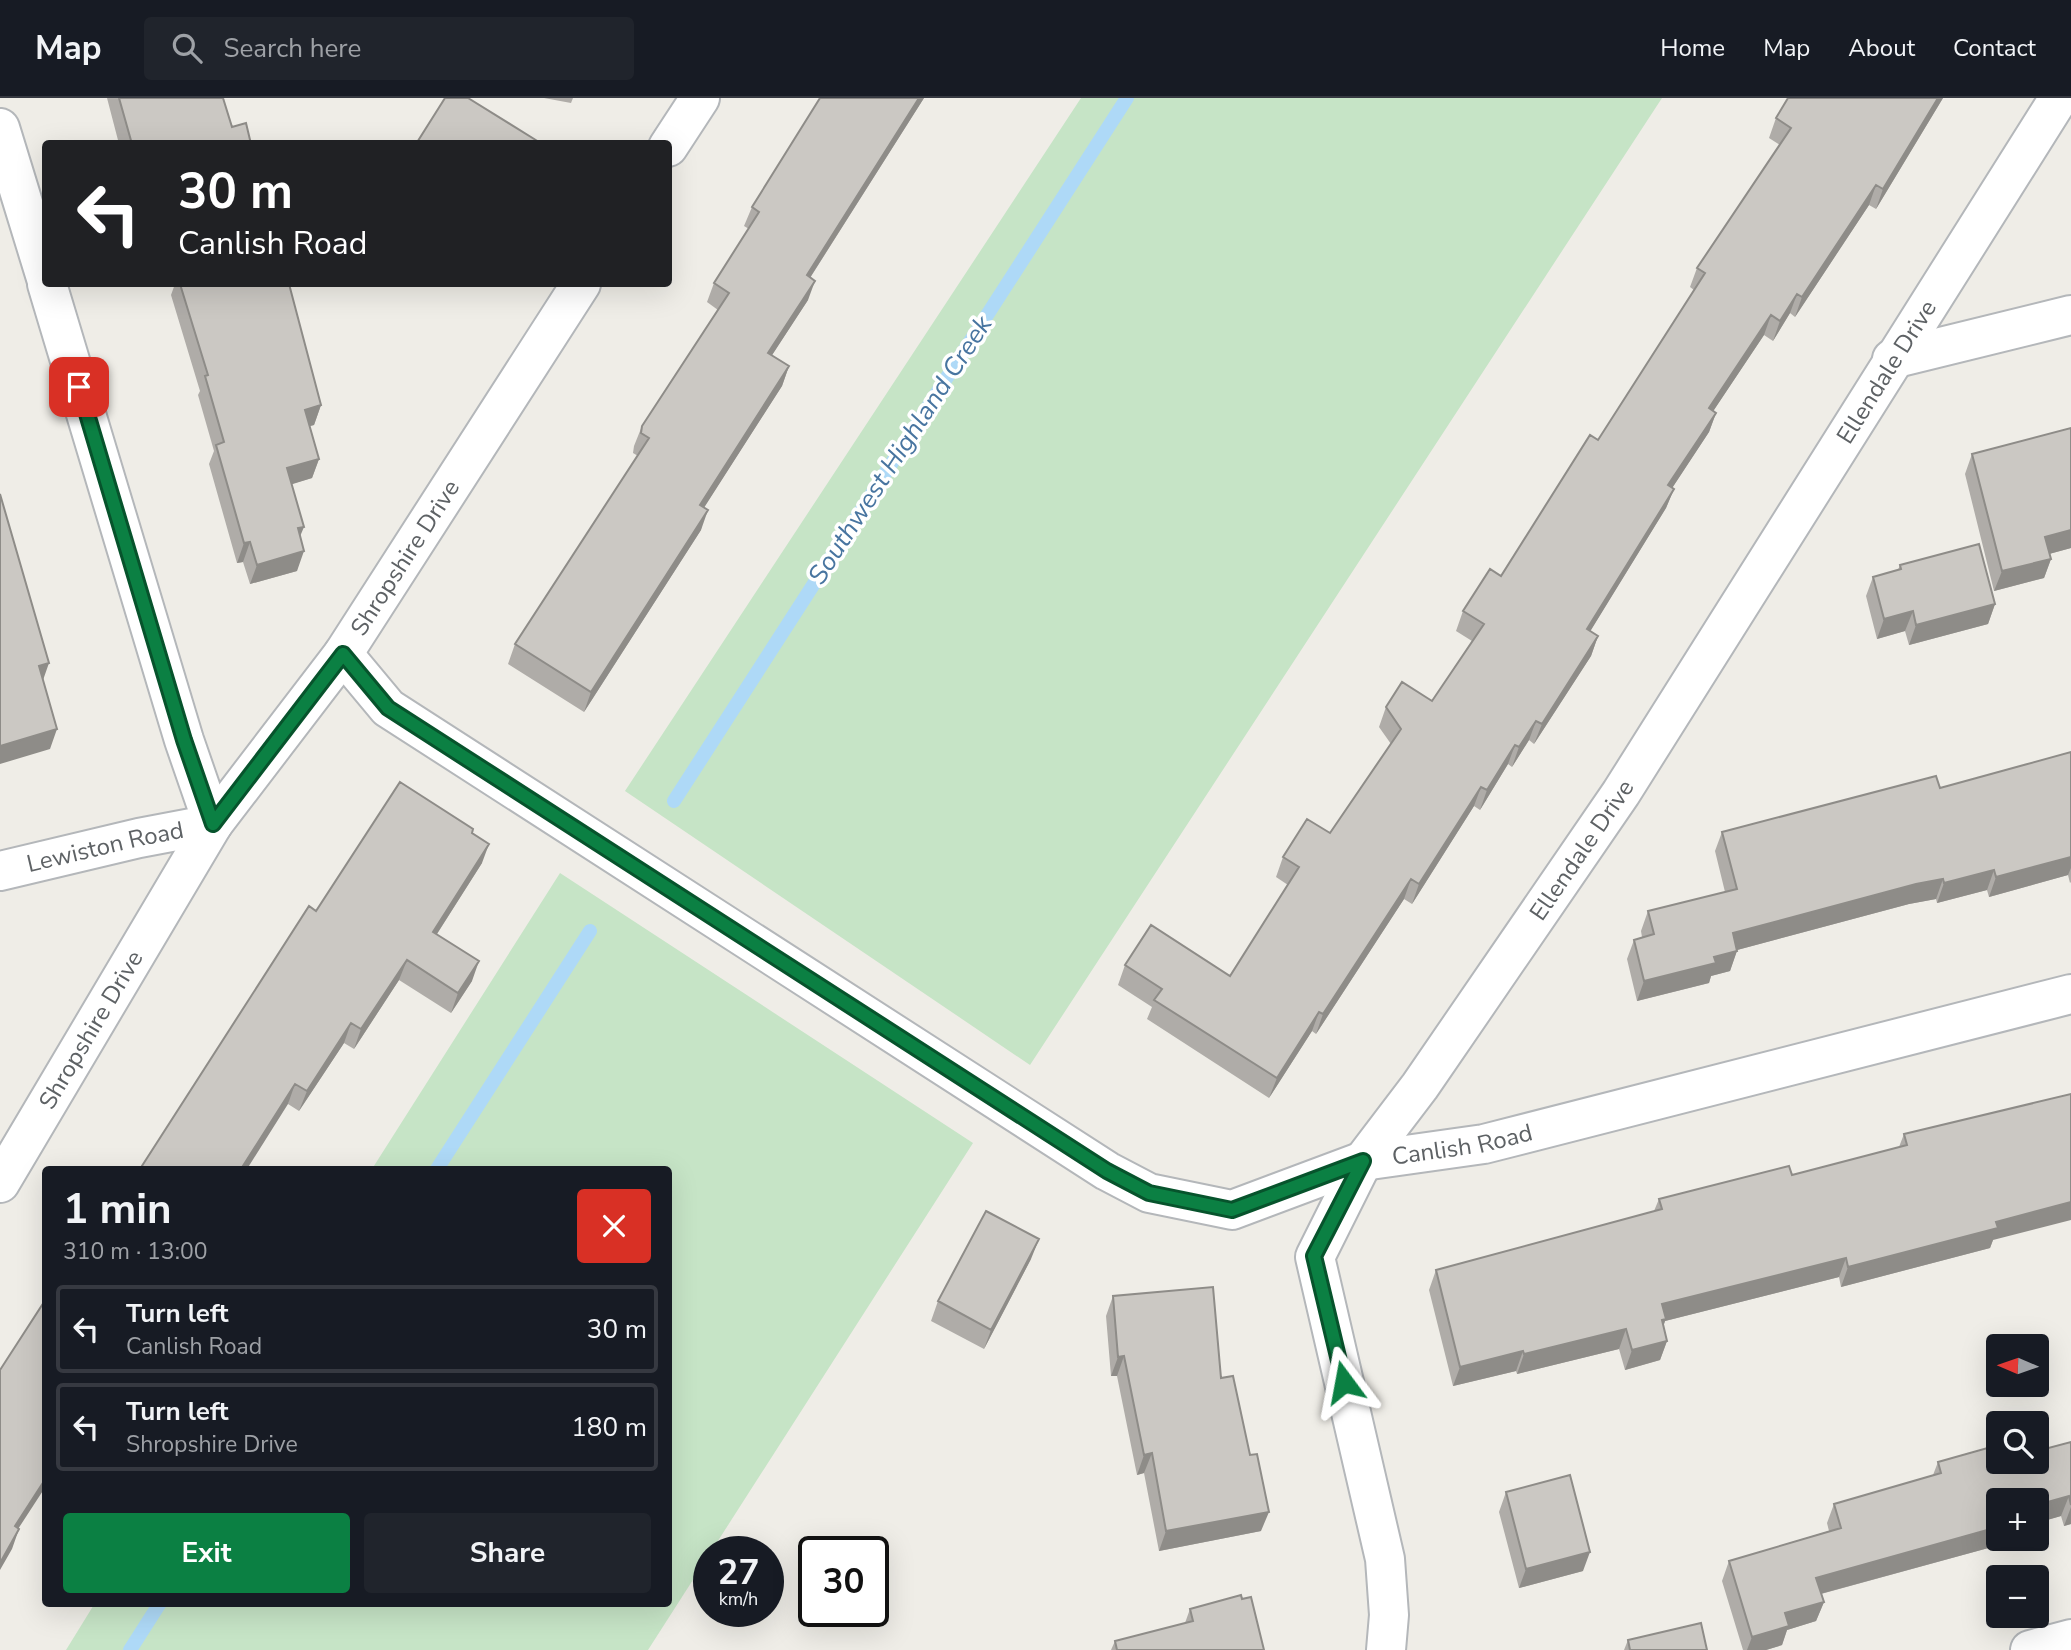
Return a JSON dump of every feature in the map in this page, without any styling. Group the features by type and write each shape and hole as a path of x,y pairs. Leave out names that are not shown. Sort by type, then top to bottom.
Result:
{"street":[{"path":"672,141 700,98"},
{"name":"Ellendale Drive","path":"1386,1650 1389,1615 1385,1559 1314,1256 1363,1161 1420,1086 1620,793 2059,98"},
{"path":"0,128 42,265"},
{"path":"48,287 184,740 213,824"},
{"name":"Shropshire Drive","path":"0,1183 213,824 343,654 578,287"},
{"path":"1892,359 2071,314"},
{"name":"Canlish Road","path":"343,654 388,708 1107,1171 1149,1193 1232,1210 1363,1161 1484,1144 2071,994"},
{"name":"Lewiston Road","path":"0,871 139,838 213,824"},
{"path":"2030,1650 2071,1639"}],"green space":[{"path":"1081,98 1662,98 1030,1065 625,791"},
{"path":"560,873 973,1143 721,1536 693,1536 693,1580 648,1650 66,1650 93,1607 672,1607 672,1166 374,1166"}],"building":[{"path":"119,98 223,98 232,127 246,123 250,140 131,140"},
{"path":"445,98 468,98 536,140 419,140"},
{"path":"820,98 919,98 807,275 815,281 768,353 789,366 700,505 708,510 591,692 515,644 649,438 641,433 642,426 729,293 714,283 759,212 752,207"},
{"path":"1788,98 1938,98 1883,189 1876,185 1802,297 1797,294 1780,321 1771,315 1709,408 1716,413 1668,485 1674,489 1587,629 1598,636 1542,724 1536,721 1519,747 1515,745 1487,790 1481,787 1419,884 1411,879 1323,1014 1319,1012 1277,1078 1154,1000 1162,989 1125,965 1151,925 1230,976 1299,867 1283,857 1307,819 1330,833 1401,729 1386,707 1402,682 1432,701 1484,624 1463,611 1490,569 1501,576 1590,435 1598,440 1705,273 1697,268 1791,128 1776,118"},
{"path":"181,287 290,287 321,405 305,410 319,459 287,468 304,527 298,528 304,551 257,565 250,542 244,543 216,445 224,442 205,376 208,375"},
{"path":"2071,428 2071,530 2045,537 2051,559 2002,571 1972,454"},
{"path":"0,494 49,663 39,666 57,729 0,746"},
{"path":"1979,544 1995,604 1916,625 1913,611 1884,619 1873,577 1901,569 1900,565"},
{"path":"2071,752 2071,857 1996,877 1994,870 1944,883 1943,879 1916,884 1733,933 1737,951 1714,957 1716,963 1644,981 1634,940 1654,934 1648,911 1737,889 1722,832 1936,776 1940,788"},
{"path":"400,782 473,829 472,833 489,844 433,932 479,961 458,993 407,960 361,1029 351,1023 307,1091 295,1084 243,1166 142,1166 309,906 316,911"},
{"path":"2071,1094 2071,1202 1996,1222 1998,1228 1848,1267 1846,1258 1662,1304 1666,1319 1662,1320 1667,1341 1632,1350 1626,1329 1460,1367 1436,1270 1662,1209 1659,1199 1789,1166 1792,1175 1907,1145 1904,1134"},
{"path":"986,1211 1039,1239 991,1330 938,1301"},
{"path":"1213,1287 1221,1378 1233,1376 1250,1455 1257,1454 1269,1512 1166,1531 1152,1453 1144,1455 1124,1356 1118,1357 1113,1296"},
{"path":"42,1305 42,1484 15,1526 19,1529 0,1563 0,1370"},
{"path":"2071,1442 2071,1505 2069,1496 2049,1502 2049,1488 1986,1488 1986,1530 1816,1578 1824,1602 1785,1613 1789,1626 1752,1637 1729,1561 1841,1528 1834,1504 1941,1473 1938,1462 1986,1448 1986,1474 2049,1474 2049,1448"},
{"path":"1570,1475 1590,1552 1526,1569 1506,1492"},
{"path":"1241,1595 1242,1599 1251,1597 1264,1650 1117,1650 1115,1641 1193,1621 1190,1609"},
{"path":"1701,1623 1707,1650 1630,1650 1628,1640"}],"waterway":[{"name":"Southwest Highland Creek","path":"674,801 1127,98"},
{"name":"Southwest Highland Creek","path":"439,1166 590,931"},
{"name":"Southwest Highland Creek","path":"130,1650 157,1607"}],"route":[{"path":"79,387 184,740 213,824 343,654 388,708 605,845 1107,1171 1149,1193 1191,1204 1232,1210 1363,1161 1314,1256 1344,1382"}]}
